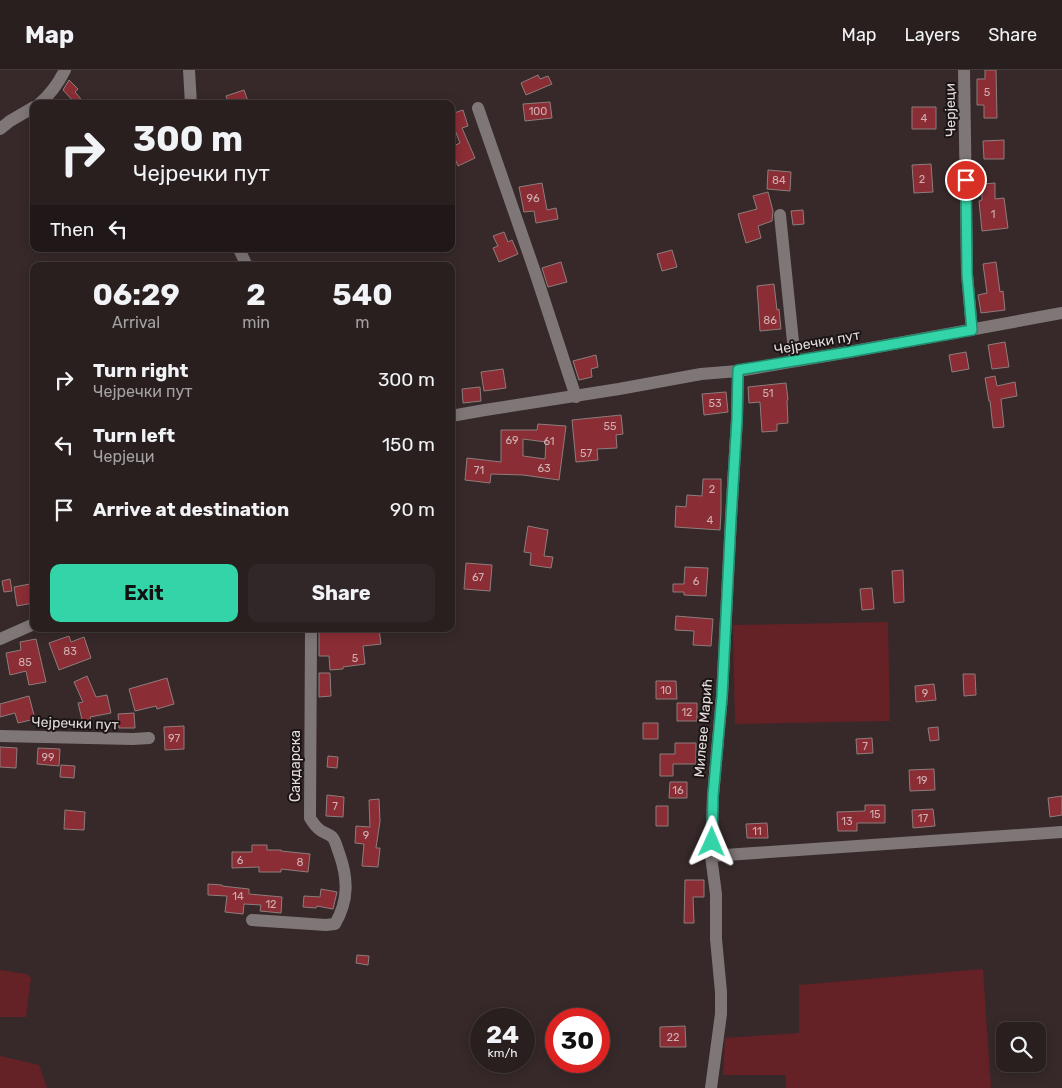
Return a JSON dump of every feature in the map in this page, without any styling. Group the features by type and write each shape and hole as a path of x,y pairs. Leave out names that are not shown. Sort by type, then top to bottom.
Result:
{"street":[{"path":"43,100 56,86 64,70"},
{"path":"189,70 191,100"},
{"name":"Черјеци","path":"964,70 967,274 972,330"},
{"path":"478,108 536,272 576,397"},
{"path":"0,129 30,110"},
{"path":"780,215 795,361"},
{"name":"Чејречки пут","path":"455,415 576,397 701,374 795,361 1062,313"},
{"name":"Милеве Мaрић","path":"711,1088 721,1014 716,940 716,894 711,856 713,796 722,696 738,370"},
{"path":"0,639 30,626"},
{"name":"Сакдарска","path":"252,920 335,924 342,909 345,896 344,867 335,842 332,836 321,831 310,818 311,632"},
{"name":"Чејречки пут","path":"0,736 149,738"},
{"path":"711,856 1062,832"}],"shaded area":[{"path":"888,622 890,721 735,724 733,625"},
{"path":"983,969 991,1088 786,1088 786,1075 723,1075 725,1038 799,1033 799,985"},
{"path":"0,970 26,974 31,978 26,1017 0,1017"},
{"path":"0,1056 39,1065 47,1088 0,1088"}],"building":[{"path":"985,70 996,70 997,118 984,118 984,105 977,105 977,79 985,79"},
{"path":"538,75 540,79 548,76 552,84 526,95 521,83"},
{"path":"69,80 78,89 75,92 82,100 72,100 63,90"},
{"path":"244,90 248,100 228,100 226,96"},
{"path":"550,102 552,118 525,121 523,104"},
{"path":"912,107 936,107 936,129 912,129"},
{"path":"463,110 468,126 462,128 475,158 458,166 455,159 455,145 460,143 455,130 455,113"},
{"path":"1004,140 1004,159 984,159 983,141"},
{"path":"931,164 933,192 914,193 912,165"},
{"path":"768,170 791,172 790,191 767,189"},
{"path":"542,183 547,210 556,208 558,219 536,223 534,211 524,212 519,187"},
{"path":"995,183 995,199 1004,198 1008,228 982,231 979,201 982,200 982,184"},
{"path":"768,192 773,211 772,221 758,226 761,238 746,243 738,214 757,209 753,196"},
{"path":"803,210 804,224 793,225 791,211"},
{"path":"504,232 508,242 512,240 518,254 499,262 493,248 498,246 493,236"},
{"path":"672,250 677,267 662,271 657,254"},
{"path":"561,262 567,282 548,287 542,268"},
{"path":"996,262 1000,292 1003,291 1005,310 981,313 978,295 987,293 983,264"},
{"path":"774,284 781,329 760,331 757,286"},
{"path":"1005,342 1009,367 992,369 988,345"},
{"path":"966,352 969,369 952,372 949,355"},
{"path":"596,355 598,367 591,369 592,377 579,380 573,361"},
{"path":"503,369 506,388 484,391 481,372"},
{"path":"995,376 997,386 1015,382 1017,396 1001,399 1004,427 993,428 985,378"},
{"path":"786,383 788,423 777,424 777,431 762,432 760,402 749,403 748,387"},
{"path":"480,387 481,401 463,403 462,389"},
{"path":"726,392 728,412 704,415 702,394"},
{"path":"621,415 623,434 616,435 617,448 597,449 598,460 576,462 572,420"},
{"path":"538,424 566,426 559,480 523,475 491,474 490,483 465,480 467,458 501,462 501,430 537,430","holes":["523,439 546,442 545,459 523,456"]},
{"path":"703,479 721,479 720,530 675,527 676,506 686,507 687,495 702,496"},
{"path":"528,526 548,530 544,556 553,557 551,568 530,565 531,553 524,552"},
{"path":"466,563 492,565 490,591 464,589"},
{"path":"685,567 708,568 706,596 684,595 684,592 673,592 673,584 684,584"},
{"path":"903,570 904,602 894,603 892,571"},
{"path":"10,579 12,591 4,592 2,581"},
{"path":"30,584 30,604 17,606 14,587"},
{"path":"872,588 874,609 862,610 860,589"},
{"path":"676,616 713,619 711,646 693,645 694,631 675,630"},
{"path":"319,632 379,632 381,644 363,646 365,664 330,670 329,656 319,656"},
{"path":"69,636 71,642 84,637 91,658 59,670 49,643"},
{"path":"36,639 46,682 29,685 26,671 10,675 6,653 21,650 20,642"},
{"path":"319,673 330,673 331,696 319,697"},
{"path":"963,674 975,674 976,695 964,696"},
{"path":"87,676 96,697 107,695 111,713 90,717 92,726 84,728 78,703 83,702 74,682"},
{"path":"167,678 174,704 157,709 156,706 135,711 129,689"},
{"path":"656,681 676,681 677,699 656,699"},
{"path":"934,684 936,700 916,702 915,686"},
{"path":"29,696 35,719 18,723 15,713 0,717 0,704"},
{"path":"677,703 697,703 697,721 677,721"},
{"path":"134,713 135,728 119,728 118,714"},
{"path":"643,723 658,723 658,739 643,739"},
{"path":"184,726 184,749 165,750 164,727"},
{"path":"938,727 939,740 930,741 928,728"},
{"path":"872,738 873,753 857,754 856,739"},
{"path":"675,743 696,743 696,764 673,764 673,776 660,776 660,754 675,754"},
{"path":"0,747 17,748 16,768 0,767"},
{"path":"38,748 60,749 59,766 37,764"},
{"path":"328,756 338,757 337,768 327,767"},
{"path":"61,765 75,766 74,778 60,777"},
{"path":"934,769 935,790 910,791 909,770"},
{"path":"670,782 687,782 687,798 669,798"},
{"path":"327,795 344,797 343,817 326,816"},
{"path":"1062,796 1062,815 1050,817 1048,798"},
{"path":"379,799 380,821 376,848 380,848 378,867 362,866 364,844 355,843 356,826 370,827 369,800"},
{"path":"865,805 885,805 885,823 857,823 857,831 838,831 837,812 865,811"},
{"path":"656,806 668,806 668,826 656,826"},
{"path":"933,809 935,826 913,828 912,810"},
{"path":"65,810 85,812 84,830 64,829"},
{"path":"767,823 768,838 747,838 746,824"},
{"path":"252,845 267,845 267,850 310,854 308,872 281,869 281,872 259,872 259,867 232,868 232,852 252,852"},
{"path":"685,880 704,880 704,897 693,897 694,923 684,923"},
{"path":"208,884 249,889 249,894 282,897 281,913 260,911 261,905 244,904 243,914 225,912 227,896 208,895"},
{"path":"321,889 337,892 333,909 317,906 316,908 303,907 304,896 320,897"},
{"path":"357,955 369,956 368,965 356,963"},
{"path":"685,1026 686,1047 660,1047 660,1027"}],"route":[{"path":"712,842 713,796 722,696 738,370 972,330 967,274 966,180"}]}
